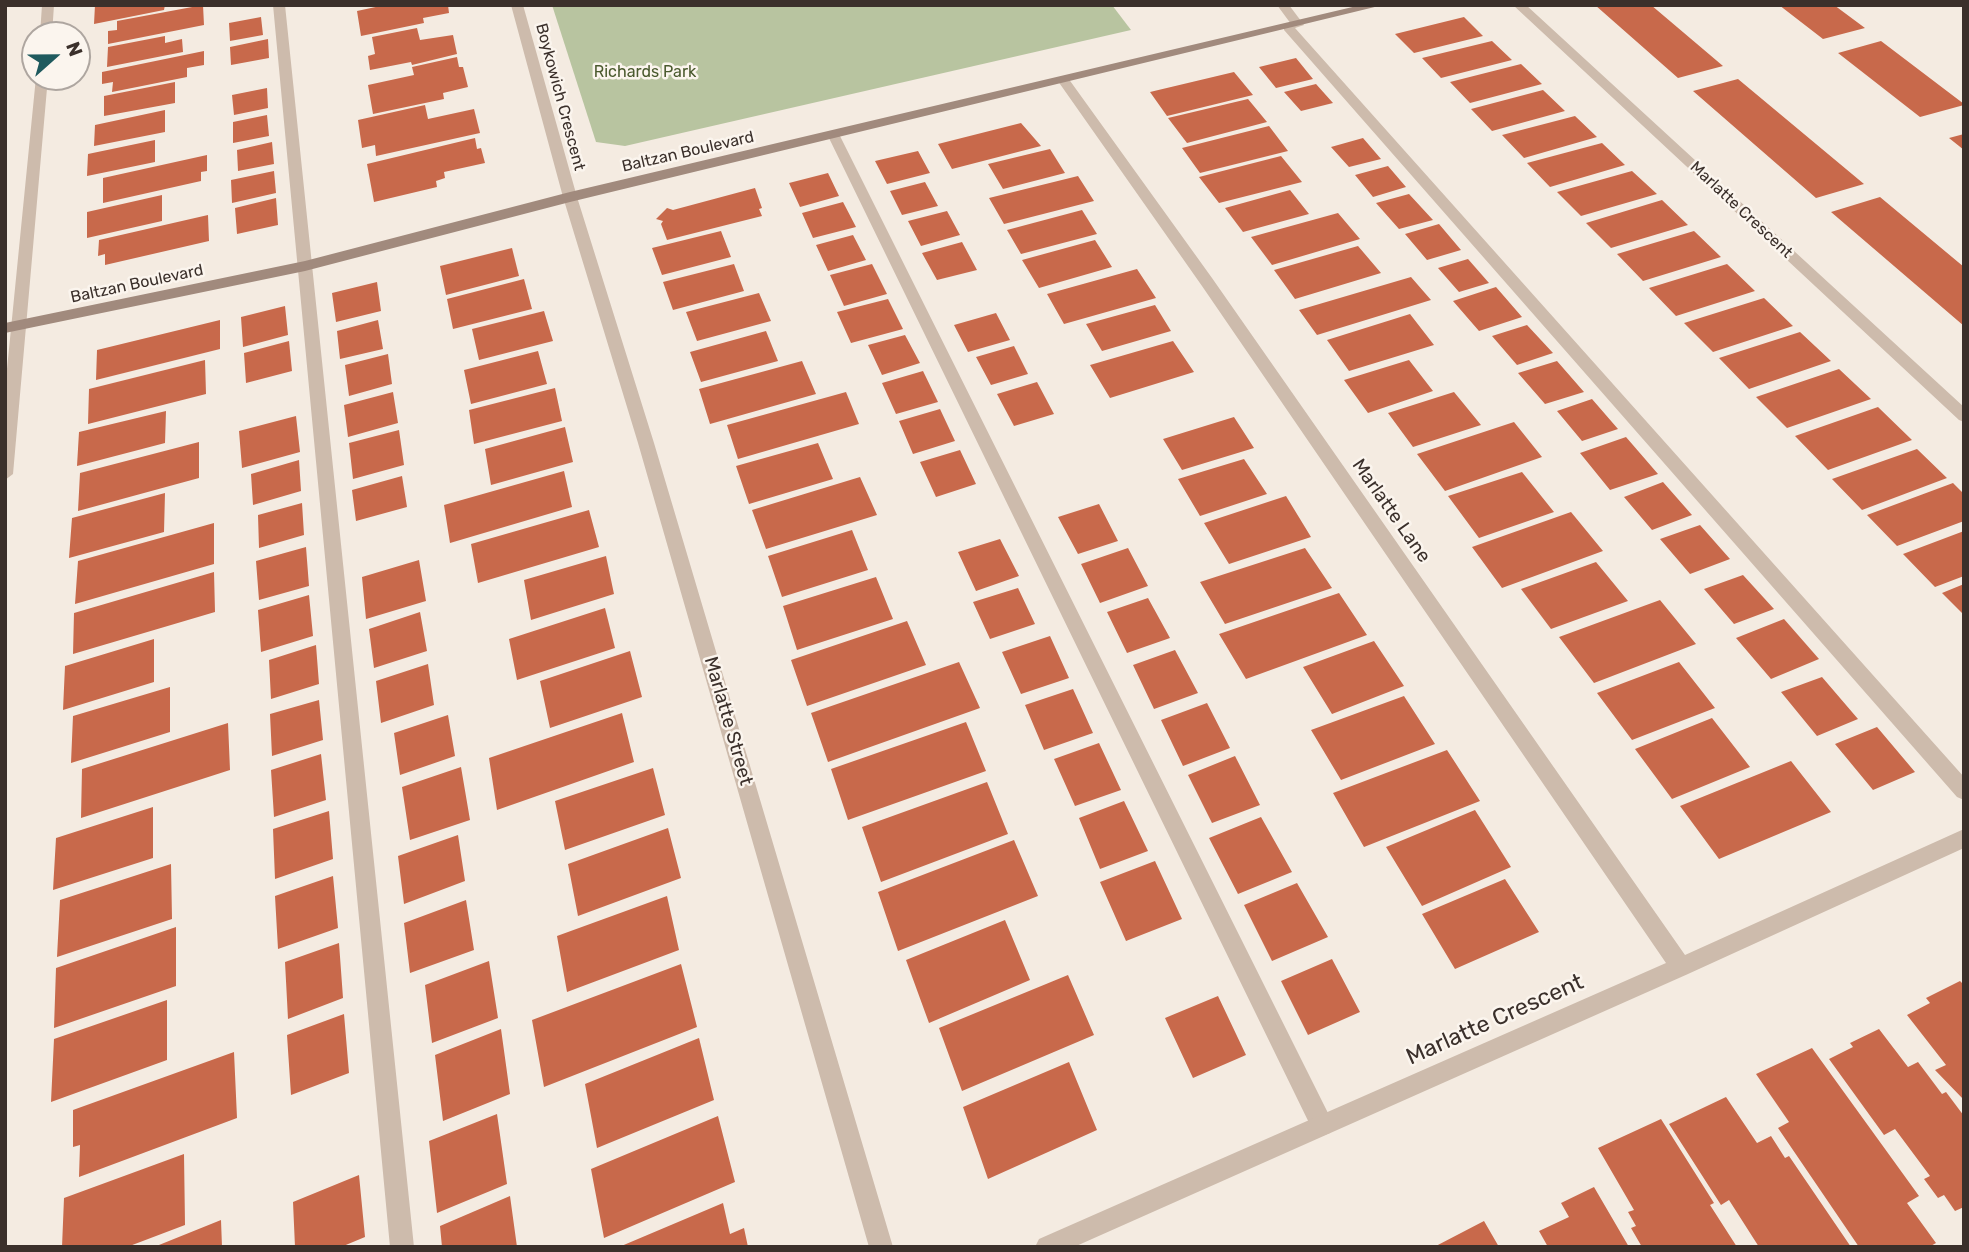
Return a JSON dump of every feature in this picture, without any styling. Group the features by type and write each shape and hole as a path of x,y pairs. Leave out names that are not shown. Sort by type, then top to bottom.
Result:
{"street":[{"path":"279,5 402,1247"},
{"name":"Boykowich Crescent","path":"517,5 570,198"},
{"path":"1283,5 1293,26 1964,791"},
{"name":"Baltzan Boulevard","path":"13,327 305,266 570,198 1377,5"},
{"name":"Marlatte Crescent","path":"1519,5 1964,416"},
{"name":"Marlatte Lane","path":"1064,81 1215,293 1681,967"},
{"path":"5,474 13,327 40,91"},
{"path":"834,136 1322,1125"},
{"name":"Marlatte Street","path":"570,198 646,443 881,1247"},
{"name":"Marlatte Crescent","path":"1047,1247 1681,967 1964,838"}],"green space":[{"name":"Richards Park","path":"552,5 1112,5 1131,30 625,146 596,142"}],"building":[{"path":"95,5 165,5 164,10 94,24"},
{"path":"203,5 204,25 108,44 108,31 117,30 117,21"},
{"path":"385,5 448,5 449,13 423,18 424,23 361,36 357,11"},
{"path":"1595,5 1651,5 1723,66 1678,78"},
{"path":"1779,5 1834,5 1865,28 1823,39"},
{"path":"261,17 263,35 230,41 229,23"},
{"path":"1464,17 1483,36 1414,53 1395,34"},
{"path":"417,28 420,40 453,35 457,54 412,65 411,62 370,70 368,56 375,54 372,37"},
{"path":"165,36 165,43 182,39 183,52 107,67 108,47"},
{"path":"268,39 269,58 231,65 230,47"},
{"path":"1492,41 1512,60 1441,78 1422,58"},
{"path":"1881,41 1964,105 1920,117 1838,53"},
{"path":"204,51 204,65 187,68 187,77 112,92 113,82 102,84 102,72"},
{"path":"457,57 459,67 463,67 468,87 443,93 444,99 373,114 368,85 414,75 412,67"},
{"path":"1296,58 1313,79 1276,88 1259,67"},
{"path":"1521,64 1542,84 1470,103 1450,82"},
{"path":"1234,72 1253,95 1167,116 1150,92"},
{"path":"1738,79 1864,184 1816,198 1693,91"},
{"path":"175,82 175,103 104,116 104,96"},
{"path":"1316,84 1333,103 1301,111 1284,92"},
{"path":"267,88 268,108 234,115 232,95"},
{"path":"1543,90 1565,111 1492,131 1471,109"},
{"path":"1248,99 1267,122 1187,143 1168,118"},
{"path":"425,105 428,119 474,109 480,133 376,156 375,145 362,148 358,120"},
{"path":"165,110 165,132 94,146 95,125"},
{"path":"267,115 269,136 233,143 233,122"},
{"path":"1575,116 1597,137 1524,158 1502,135"},
{"path":"1021,123 1041,146 952,169 938,144"},
{"path":"1269,126 1288,151 1200,173 1182,148"},
{"path":"1964,134 1964,150 1949,138"},
{"path":"475,138 477,149 481,148 485,163 444,172 445,178 436,181 437,187 374,202 367,164"},
{"path":"1363,138 1381,159 1349,167 1331,147"},
{"path":"155,140 155,162 87,176 88,154"},
{"path":"272,142 274,164 238,171 237,150"},
{"path":"1602,143 1625,165 1550,187 1527,163"},
{"path":"1050,149 1065,173 1003,189 988,164"},
{"path":"918,151 930,173 887,184 875,161"},
{"path":"207,155 207,171 201,172 201,181 103,203 103,178"},
{"path":"1281,156 1302,182 1219,203 1199,177"},
{"path":"1388,166 1406,187 1373,197 1355,175"},
{"path":"274,171 276,193 232,203 231,180"},
{"path":"1632,171 1657,194 1581,216 1557,192"},
{"path":"828,173 839,196 800,207 789,183"},
{"path":"1078,176 1094,201 1004,224 989,198"},
{"path":"925,182 938,206 902,215 890,191"},
{"path":"755,188 762,216 667,240 661,224 663,221 656,219 667,208 673,210"},
{"path":"1290,190 1309,214 1243,232 1225,208"},
{"path":"1409,194 1433,220 1399,229 1376,203"},
{"path":"162,195 162,221 87,238 87,212"},
{"path":"1880,197 1964,267 1964,326 1831,212"},
{"path":"276,198 278,225 237,234 235,208"},
{"path":"1662,200 1688,225 1611,248 1586,223"},
{"path":"843,202 856,227 813,238 802,213"},
{"path":"1082,210 1097,234 1021,254 1007,230"},
{"path":"947,211 960,235 921,246 908,221"},
{"path":"1338,213 1360,239 1272,265 1251,237"},
{"path":"208,215 209,241 105,265 105,254 98,256 99,240"},
{"path":"1439,224 1461,250 1427,260 1405,234"},
{"path":"721,231 731,257 662,275 652,248"},
{"path":"1694,231 1721,257 1643,281 1617,254"},
{"path":"853,235 866,260 828,271 816,245"},
{"path":"1095,240 1112,267 1039,288 1022,260"},
{"path":"962,242 977,270 937,280 922,253"},
{"path":"1358,246 1381,273 1295,299 1274,270"},
{"path":"512,248 519,276 446,295 440,266"},
{"path":"1468,259 1489,283 1459,292 1438,268"},
{"path":"734,264 744,291 673,310 663,282"},
{"path":"872,264 887,294 844,306 830,275"},
{"path":"1727,264 1755,291 1676,316 1649,288"},
{"path":"1137,269 1156,298 1064,324 1047,294"},
{"path":"1411,277 1431,300 1317,335 1299,310"},
{"path":"524,279 532,309 453,329 447,299"},
{"path":"377,282 381,311 336,322 332,293"},
{"path":"1496,287 1522,317 1479,331 1453,301"},
{"path":"759,293 771,321 697,341 686,312"},
{"path":"1764,298 1793,326 1713,352 1684,323"},
{"path":"888,299 903,329 851,343 837,312"},
{"path":"1155,305 1171,331 1102,351 1086,324"},
{"path":"285,306 288,335 243,347 241,317"},
{"path":"544,311 553,341 479,360 472,329"},
{"path":"996,313 1010,340 968,352 954,325"},
{"path":"1410,314 1434,345 1349,371 1327,340"},
{"path":"220,320 220,349 96,380 97,350"},
{"path":"378,320 383,349 340,359 337,331"},
{"path":"1527,325 1553,353 1517,365 1492,336"},
{"path":"766,331 778,361 701,382 690,352"},
{"path":"1800,332 1831,361 1749,389 1719,358"},
{"path":"905,335 920,363 882,375 868,345"},
{"path":"289,341 292,371 246,383 244,353"},
{"path":"1173,341 1194,372 1110,398 1090,365"},
{"path":"1014,346 1028,374 991,385 976,357"},
{"path":"538,351 547,384 471,404 464,370"},
{"path":"388,354 392,384 349,396 345,365"},
{"path":"205,360 206,394 88,424 89,389"},
{"path":"1409,360 1433,391 1368,413 1344,380"},
{"path":"802,361 816,394 710,424 699,389"},
{"path":"1557,361 1584,392 1545,404 1518,373"},
{"path":"1839,369 1871,399 1787,428 1756,397"},
{"path":"923,371 938,402 896,414 882,383"},
{"path":"1037,382 1054,414 1014,426 997,394"},
{"path":"555,388 562,421 474,444 469,410"},
{"path":"393,392 398,423 348,437 344,405"},
{"path":"846,392 859,424 738,459 727,425"},
{"path":"1454,392 1481,425 1413,447 1388,413"},
{"path":"1592,399 1618,429 1582,441 1557,411"},
{"path":"1878,407 1912,440 1828,470 1795,436"},
{"path":"940,409 955,441 913,454 899,421"},
{"path":"166,411 165,443 77,466 79,432"},
{"path":"296,416 300,452 242,468 239,431"},
{"path":"1234,417 1254,448 1182,470 1163,439"},
{"path":"1514,422 1542,457 1445,491 1417,454"},
{"path":"565,427 573,462 491,485 485,449"},
{"path":"399,430 404,465 353,479 349,443"},
{"path":"1626,437 1658,474 1610,490 1580,453"},
{"path":"199,442 199,478 78,511 80,473"},
{"path":"818,443 833,479 749,504 736,466"},
{"path":"1917,449 1947,478 1862,510 1832,479"},
{"path":"960,450 976,484 936,497 920,462"},
{"path":"1244,459 1267,494 1200,516 1178,479"},
{"path":"299,460 301,491 253,505 251,474"},
{"path":"564,471 572,507 450,543 444,505"},
{"path":"1522,472 1554,512 1479,538 1448,496"},
{"path":"402,476 407,507 356,521 352,490"},
{"path":"860,477 877,515 766,549 752,510"},
{"path":"1663,482 1692,515 1652,530 1624,497"},
{"path":"1953,483 1964,494 1964,521 1897,546 1867,515"},
{"path":"165,493 164,532 69,558 72,518"},
{"path":"1286,496 1311,537 1229,564 1204,523"},
{"path":"302,503 304,535 259,548 258,515"},
{"path":"1099,504 1118,541 1078,554 1058,517"},
{"path":"589,510 599,547 478,583 471,544"},
{"path":"1571,512 1603,551 1502,588 1472,547"},
{"path":"214,523 214,564 75,604 78,561"},
{"path":"1700,525 1730,559 1690,574 1660,539"},
{"path":"852,530 868,570 782,597 768,556"},
{"path":"1964,531 1964,576 1935,587 1903,554"},
{"path":"1000,539 1019,576 976,591 958,552"},
{"path":"306,547 309,586 259,600 256,561"},
{"path":"1128,548 1148,586 1100,603 1081,564"},
{"path":"1305,548 1332,588 1225,624 1200,582"},
{"path":"606,556 614,594 531,620 524,580"},
{"path":"419,560 426,601 366,619 362,577"},
{"path":"1596,562 1628,601 1551,629 1521,589"},
{"path":"214,572 215,612 73,654 74,613"},
{"path":"1743,575 1774,609 1734,624 1704,589"},
{"path":"876,577 893,619 797,650 783,606"},
{"path":"1964,584 1964,615 1942,593"},
{"path":"1018,588 1035,624 990,639 973,602"},
{"path":"1339,593 1367,635 1246,679 1219,634"},
{"path":"309,595 313,636 261,652 258,610"},
{"path":"1148,598 1170,638 1127,653 1107,612"},
{"path":"1660,600 1696,644 1594,683 1559,637"},
{"path":"605,608 615,648 517,680 509,639"},
{"path":"420,612 427,651 374,668 369,629"},
{"path":"1784,619 1819,659 1771,679 1736,638"},
{"path":"907,621 926,665 807,706 791,660"},
{"path":"1050,636 1069,678 1021,694 1002,652"},
{"path":"154,639 154,682 63,710 65,666"},
{"path":"1374,641 1404,686 1332,714 1303,667"},
{"path":"316,645 319,684 271,699 269,660"},
{"path":"1175,650 1198,693 1154,709 1133,665"},
{"path":"630,651 642,697 550,728 540,681"},
{"path":"959,662 980,708 828,762 811,713"},
{"path":"1679,662 1715,708 1632,740 1597,693"},
{"path":"428,664 434,705 381,723 376,681"},
{"path":"1822,677 1858,719 1817,736 1781,692"},
{"path":"170,687 170,732 71,763 73,716"},
{"path":"1073,689 1093,733 1044,750 1025,705"},
{"path":"1404,696 1435,744 1341,780 1311,730"},
{"path":"319,700 323,740 272,756 270,714"},
{"path":"1207,703 1230,748 1183,766 1161,720"},
{"path":"622,713 634,762 497,810 489,758"},
{"path":"448,715 455,756 400,775 394,733"},
{"path":"1712,718 1750,767 1672,799 1635,749"},
{"path":"966,722 986,771 848,820 831,769"},
{"path":"228,723 230,770 81,818 82,769"},
{"path":"1877,727 1915,772 1873,790 1835,744"},
{"path":"1099,743 1121,790 1075,806 1054,759"},
{"path":"1447,750 1480,801 1364,847 1333,793"},
{"path":"321,754 326,800 274,817 271,770"},
{"path":"1235,756 1260,805 1212,823 1188,775"},
{"path":"1791,761 1831,812 1719,859 1680,806"},
{"path":"461,767 470,820 410,840 402,787"},
{"path":"653,768 665,815 565,850 555,801"},
{"path":"987,782 1008,834 881,882 862,827"},
{"path":"1124,801 1148,851 1100,869 1079,818"},
{"path":"153,807 153,858 53,890 56,838"},
{"path":"1475,810 1511,867 1422,906 1386,847"},
{"path":"329,811 333,859 275,879 273,829"},
{"path":"1261,817 1292,872 1238,894 1209,838"},
{"path":"668,828 681,878 578,916 568,864"},
{"path":"458,835 465,881 404,904 398,856"},
{"path":"1014,840 1038,896 898,951 878,892"},
{"path":"1155,861 1182,919 1126,941 1100,882"},
{"path":"171,864 172,919 57,957 60,900"},
{"path":"333,876 338,928 278,949 275,896"},
{"path":"1505,879 1539,932 1455,969 1422,914"},
{"path":"1297,883 1328,937 1272,961 1244,905"},
{"path":"667,896 679,950 567,992 557,936"},
{"path":"466,900 474,950 410,973 404,923"},
{"path":"1005,920 1030,980 929,1023 906,960"},
{"path":"176,927 176,986 54,1028 56,968"},
{"path":"339,943 343,998 288,1019 285,962"},
{"path":"1332,959 1360,1012 1308,1035 1281,981"},
{"path":"489,961 498,1018 432,1043 425,985"},
{"path":"681,964 697,1027 544,1087 532,1020"},
{"path":"1068,975 1094,1035 962,1091 939,1028"},
{"path":"1960,981 1964,985 1964,1100 1935,1070 1946,1065 1907,1015 1930,1003 1926,998"},
{"path":"1218,996 1246,1055 1193,1078 1165,1018"},
{"path":"167,1000 167,1060 51,1102 54,1039"},
{"path":"344,1014 349,1073 291,1095 287,1035"},
{"path":"501,1029 510,1094 443,1121 435,1055"},
{"path":"1879,1029 1908,1067 1918,1062 1942,1094 1946,1092 1964,1116 1964,1207 1955,1211 1944,1195 1938,1198 1924,1179 1930,1176 1895,1129 1884,1135 1829,1059 1853,1047 1850,1043"},
{"path":"699,1038 714,1100 597,1148 585,1084"},
{"path":"1812,1048 1919,1196 1907,1203 1936,1243 1929,1247 1859,1247 1778,1128 1789,1122 1756,1074"},
{"path":"234,1052 237,1118 79,1177 80,1145 73,1147 73,1110"},
{"path":"1069,1062 1097,1130 988,1179 963,1107"},
{"path":"1726,1097 1757,1143 1771,1136 1785,1158 1789,1156 1851,1247 1759,1247 1729,1200 1721,1205 1669,1124"},
{"path":"497,1114 507,1184 437,1213 429,1141"},
{"path":"718,1116 735,1182 604,1238 591,1169"},
{"path":"1661,1119 1714,1203 1710,1205 1737,1247 1642,1247 1631,1228 1636,1226 1628,1212 1634,1210 1598,1148"},
{"path":"184,1154 185,1225 127,1247 62,1247 64,1198"},
{"path":"359,1175 365,1237 341,1247 295,1247 293,1202"},
{"path":"1594,1187 1629,1247 1548,1247 1539,1231 1569,1217 1561,1203"},
{"path":"510,1196 517,1247 442,1247 440,1226"},
{"path":"723,1203 730,1234 744,1228 748,1247 619,1247"},
{"path":"221,1220 222,1247 154,1247"},
{"path":"1484,1221 1499,1247 1434,1247"}]}
